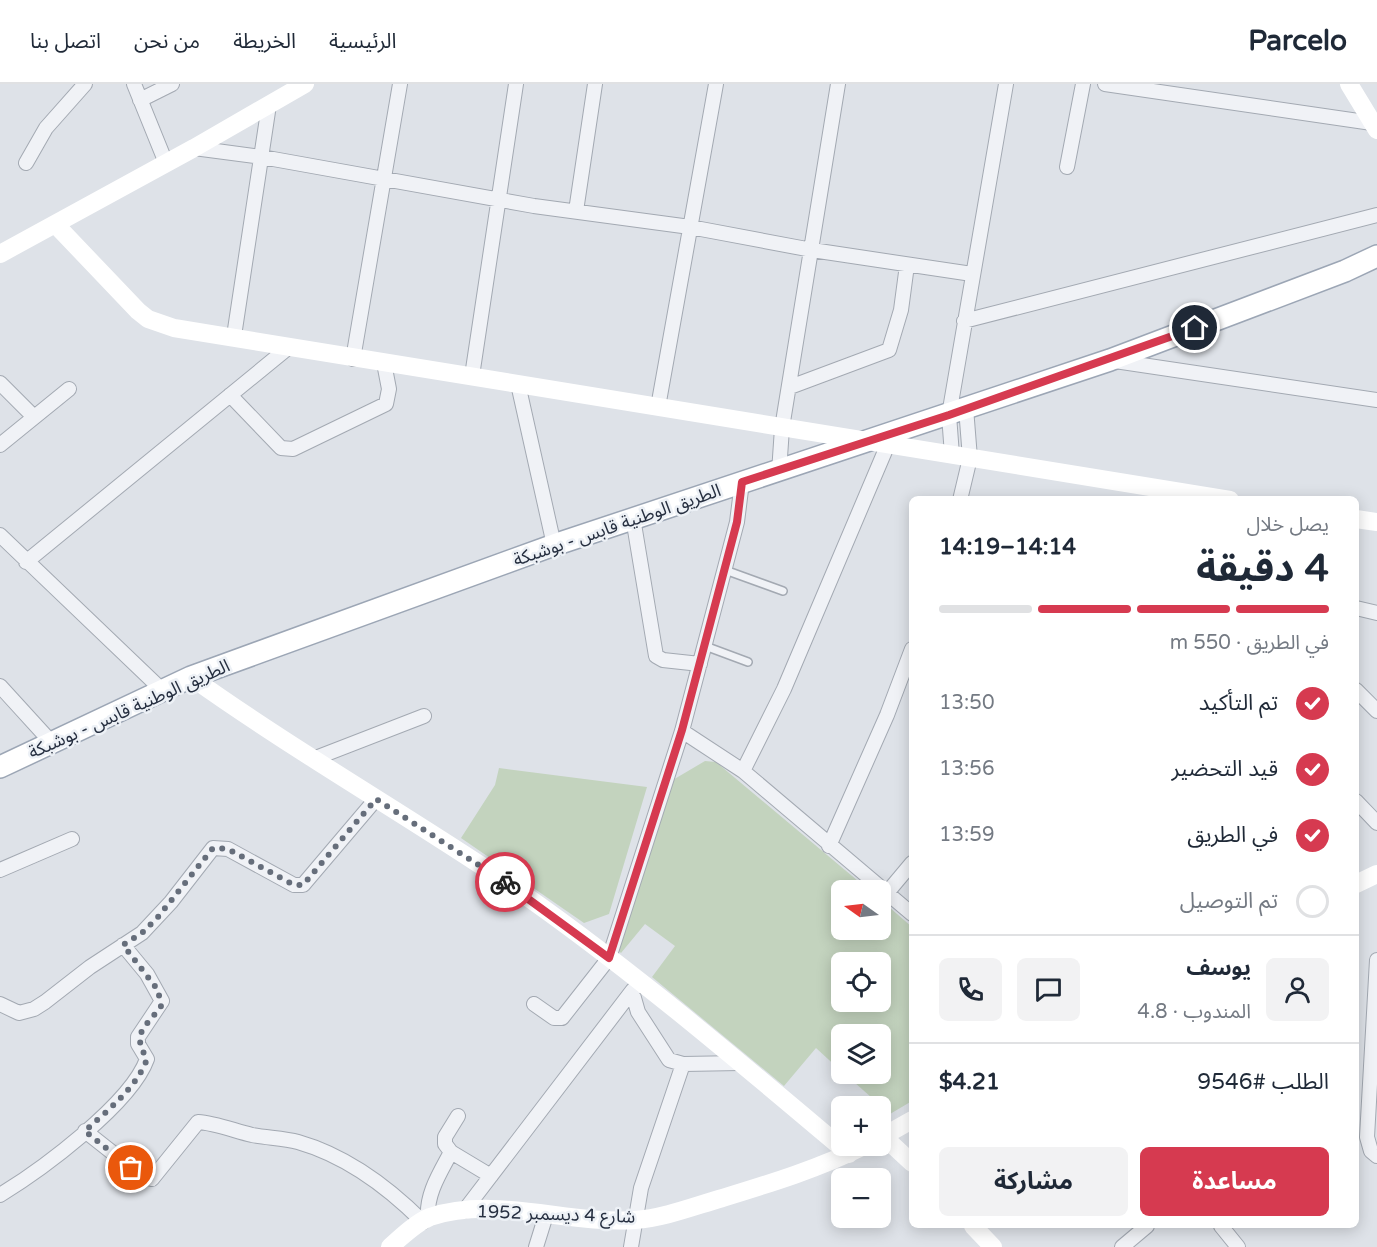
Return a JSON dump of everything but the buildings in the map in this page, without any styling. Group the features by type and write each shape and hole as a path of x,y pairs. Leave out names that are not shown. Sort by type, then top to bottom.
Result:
{"main road":[{"name":"الطريق الوطنية قابس - بوشبكة","path":"0,767 191,677 554,545 1110,360 1345,271 1377,256"}],"street":[{"path":"26,163 53,119 85,84"},
{"path":"134,84 166,163"},
{"path":"140,100 172,84"},
{"path":"0,254 56,225 305,84"},
{"path":"353,359 400,84"},
{"path":"472,376 516,84"},
{"path":"576,211 595,84"},
{"path":"658,407 716,84"},
{"path":"779,472 782,428 838,84"},
{"path":"952,455 958,412 964,321 1006,84"},
{"path":"1066,167 1083,84"},
{"path":"1105,84 1375,126"},
{"path":"1349,84 1375,126"},
{"path":"234,336 269,105"},
{"path":"194,148 262,157 498,200 690,227 812,250 972,274"},
{"path":"964,321 1377,215"},
{"path":"56,225 148,319 174,328 234,336 353,359 472,376 1205,496"},
{"path":"789,387 887,352 892,345 901,310 907,265"},
{"path":"26,562 289,347"},
{"path":"1110,360 1377,400"},
{"path":"230,395 281,448 293,449 386,404 389,389 384,363"},
{"path":"0,383 34,417"},
{"path":"518,384 554,545"},
{"path":"0,445 69,389"},
{"path":"958,412 970,458 961,496"},
{"path":"743,771 784,689 888,444"},
{"path":"534,1004 554,1018 562,1018 609,958 682,730 737,522 742,482"},
{"path":"633,519 656,656 663,660 700,664"},
{"path":"1359,519 1377,522"},
{"path":"0,535 162,690"},
{"path":"1359,609 1377,613"},
{"path":"829,846 887,715 909,657"},
{"path":"191,677 313,759 504,881 609,958 636,986 831,1131"},
{"path":"0,686 52,743"},
{"path":"1359,693 1377,711"},
{"path":"313,759 424,716"},
{"path":"682,730 743,771 869,880"},
{"path":"675,751 705,744"},
{"path":"0,1004 18,1013 34,1009 142,933 158,917 213,848 228,849 294,885 303,885 376,799"},
{"path":"1359,804 1377,823"},
{"path":"0,870 72,839"},
{"path":"891,888 909,867"},
{"path":"1359,883 1377,874"},
{"path":"891,898 909,912"},
{"path":"0,1195 53,1161 123,1094 142,1070 147,1059 138,1044 138,1037 161,1006 158,990 123,945"},
{"path":"1377,960 1363,1104 1368,1143 1371,1151 1377,1156"},
{"path":"636,986 638,1012 669,1060 682,1064 740,1063"},
{"path":"464,1211 636,986"},
{"path":"631,1247 641,1188 682,1064"},
{"path":"458,1116 445,1137 451,1152 491,1176"},
{"path":"85,1131 142,1176 152,1179 198,1122 265,1138 296,1142 322,1150 363,1172 425,1220"},
{"path":"891,1132 909,1122"},
{"path":"891,1145 909,1160"},
{"path":"425,1220 431,1191 451,1152"},
{"name":"شارع 4 ديسمبر 1952","path":"390,1247 425,1220 464,1211 490,1209 635,1220 697,1206 772,1183 841,1156"},
{"path":"536,1247 546,1215"},
{"path":"975,1228 993,1247"},
{"path":"1122,1247 1146,1228"},
{"path":"1223,1228 1238,1247"}],"lane":[{"path":"725,570 783,591"},
{"path":"705,646 748,662"}],"green space":[{"path":"705,761 716,762 857,880 831,880 831,940 891,940 891,909 909,924 909,1103 891,1113 891,1096 870,1096 856,1084 891,1084 891,1024 831,1024 831,1062 816,1048 784,1086 652,977 675,946 645,924 621,953 618,950 666,784"},
{"path":"499,768 647,787 609,914 584,923 461,838 495,785"}],"way so far":[{"path":"131,1168 85,1131 123,1094 142,1070 147,1059 138,1044 138,1037 161,1006 162,1000 158,990 123,945 142,933 158,917 213,848 228,849 294,885 300,886 308,882 376,799 505,882"}],"route":[{"path":"505,882 609,958 682,730 737,522 742,482 779,472 865,441 949,415 1110,360 1195,328"}]}
